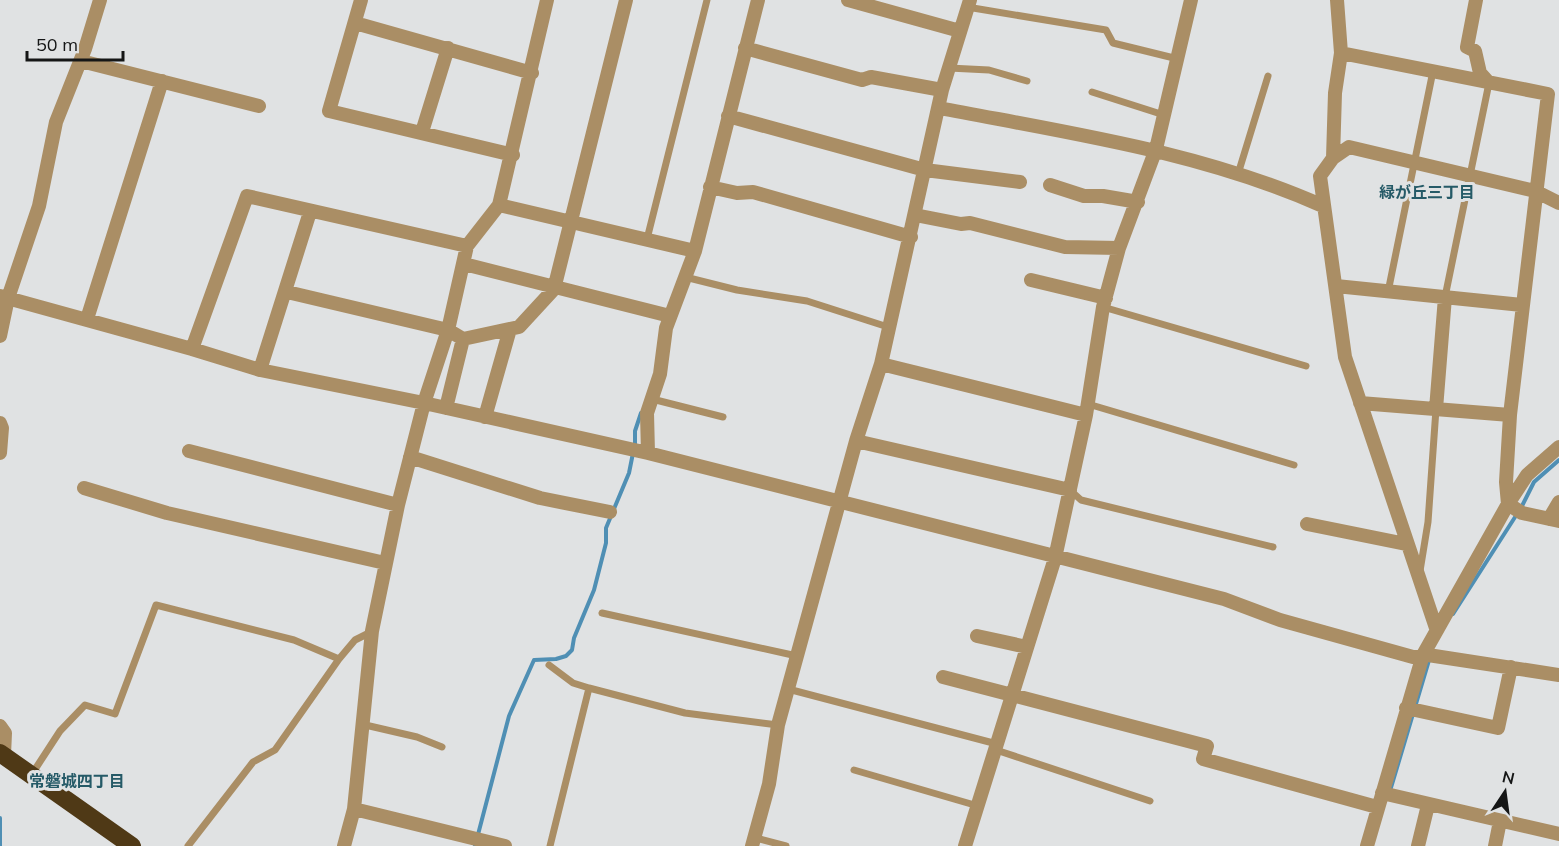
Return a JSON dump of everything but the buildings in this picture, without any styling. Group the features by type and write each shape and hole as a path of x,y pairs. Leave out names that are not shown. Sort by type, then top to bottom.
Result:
{"highway":[{"path":"2,754 132,846"}],"street":[{"path":"0,336 4,297 39,206 56,122 81,61 100,0"},
{"path":"361,0 329,111 513,155"},
{"path":"344,846 354,809 372,631 398,505 424,403 448,330 467,246 499,205 513,155 547,0"},
{"path":"287,292 448,330 463,339 519,327 554,289 626,0"},
{"path":"648,453 647,413 660,375 670,316 695,251 758,0"},
{"path":"848,0 960,31"},
{"path":"965,846 1055,558 1087,409 1104,302 1119,248 1156,149 1191,0"},
{"path":"1333,158 1335,93 1341,53 1337,0"},
{"path":"1476,0 1467,47 1475,51 1480,73 1489,83"},
{"path":"754,842 769,784 778,724 841,504 856,441 881,364 942,90 968,4"},
{"path":"355,22 532,73"},
{"path":"422,132 448,48"},
{"path":"745,48 862,80 871,77 942,90"},
{"path":"1341,53 1548,94 1553,108 1535,191 1510,415 1506,482 1508,504"},
{"path":"81,61 259,106"},
{"path":"87,319 162,81"},
{"path":"939,108 1156,149 1277,186 1323,206"},
{"path":"728,116 925,170 1020,182"},
{"path":"1436,628 1345,357 1320,176 1333,158 1349,147 1535,191 1559,203"},
{"path":"1050,185 1084,196 1103,196 1138,202"},
{"path":"710,187 737,193 753,192 911,237"},
{"path":"192,349 247,196 467,246"},
{"path":"499,205 695,251"},
{"path":"260,370 287,292 310,212"},
{"path":"915,215 961,224 970,223 1065,247 1119,248"},
{"path":"464,264 554,289 670,316"},
{"path":"1031,280 1104,302"},
{"path":"1336,286 1522,305"},
{"path":"4,297 260,370 424,403 648,453 841,504 1236,602 1280,620 1364,641 1413,657 1423,655 1559,675"},
{"path":"1436,409 1445,297"},
{"path":"485,417 510,329"},
{"path":"446,408 463,339"},
{"path":"881,364 1087,409"},
{"path":"1360,403 1510,415"},
{"path":"0,423 2,428 0,453"},
{"path":"856,441 1070,490"},
{"path":"1366,846 1423,655 1436,628 1527,475 1559,447"},
{"path":"189,450 398,505"},
{"path":"410,457 540,498 610,512"},
{"path":"84,488 167,513 385,563"},
{"path":"1508,504 1522,513 1554,520 1559,502"},
{"path":"1307,524 1406,544"},
{"path":"977,636 1027,647"},
{"path":"1406,708 1498,728 1511,667"},
{"path":"943,677 1207,746 1203,759 1377,807"},
{"path":"0,726 5,734 2,754"},
{"path":"1382,793 1559,834"},
{"path":"1418,846 1428,805"},
{"path":"354,809 483,843 505,846"},
{"path":"1495,846 1500,821"}],"lane":[{"path":"647,239 707,0"},
{"path":"968,4 1106,30 1113,43 1178,59"},
{"path":"949,68 989,70 1027,81"},
{"path":"1388,291 1433,71"},
{"path":"1238,175 1268,76"},
{"path":"1445,297 1489,83"},
{"path":"1092,92 1164,115"},
{"path":"685,277 737,290 807,301 888,327"},
{"path":"1104,302 1306,366"},
{"path":"652,399 723,417"},
{"path":"1087,409 1294,465"},
{"path":"1418,579 1428,522 1436,409"},
{"path":"1070,490 1081,500 1273,547"},
{"path":"32,774 60,731 85,705 115,714 156,605 294,640 339,659"},
{"path":"602,613 797,656"},
{"path":"188,846 254,762 274,750 355,640 372,631"},
{"path":"549,664 573,683 589,688 685,713 778,724"},
{"path":"550,846 589,688"},
{"path":"788,689 997,747 1150,801"},
{"path":"361,724 417,737 442,747"},
{"path":"854,770 978,806"},
{"path":"754,842 786,846"}],"waterway":[{"path":"635,446 635,431 641,413"},
{"path":"475,846 509,716 534,660 556,659 566,656 572,650 574,638 594,590 606,543 606,528 629,473 633,453"},
{"path":"1521,508 1534,482 1559,460"},
{"path":"1453,614 1517,514"},
{"path":"1390,791 1430,657"},
{"path":"0,818 0,846"}],"district":[{"name":"緑が丘三丁目","path":"1427,192"},
{"name":"常磐城四丁目","path":"77,781"}]}
